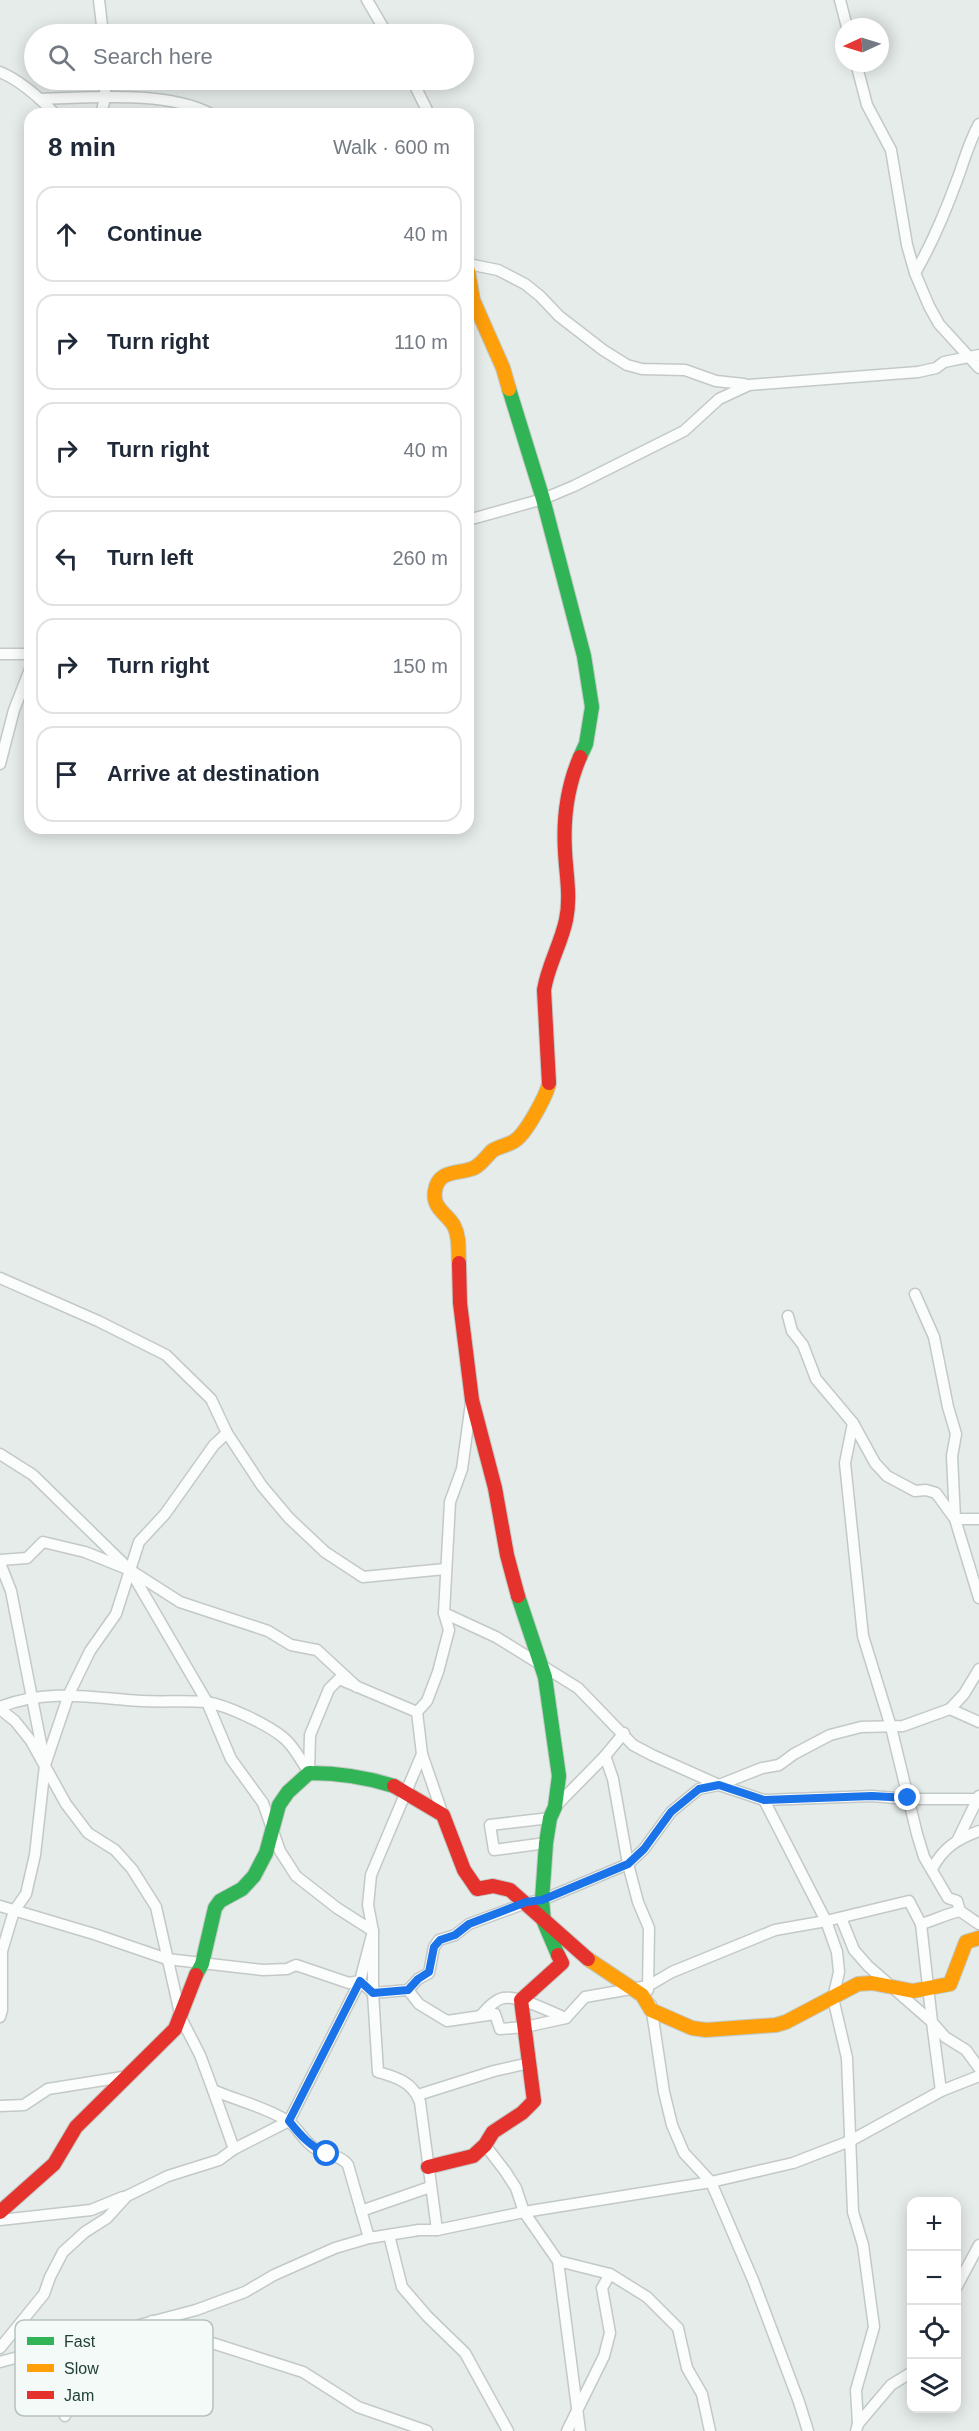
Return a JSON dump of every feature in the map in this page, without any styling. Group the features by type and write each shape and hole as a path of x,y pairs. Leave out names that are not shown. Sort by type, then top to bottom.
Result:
{"street":[{"path":"99,0 102,24"},
{"path":"367,0 381,24"},
{"path":"840,0 845,18"},
{"path":"0,72 14,78 24,86"},
{"path":"860,72 867,105 891,150 907,245 915,273 939,324 979,368"},
{"path":"29,90 49,108"},
{"path":"102,108 105,90"},
{"path":"417,90 426,108"},
{"path":"40,99 105,98 174,101 194,108"},
{"path":"915,273 935,239 966,147 979,124"},
{"path":"474,265 498,270 525,284 559,316 603,350 627,365 642,369 685,370 716,381 748,385 918,372 936,368 944,362 979,355"},
{"path":"474,302 503,368 543,499 584,656 592,707 586,744 572,775 566,799 565,850 569,888 566,921 546,976 544,990 549,1076 547,1094 517,1140 495,1149 473,1170 453,1171 443,1177 435,1189 435,1200 440,1211 454,1225 458,1237 460,1303 472,1400 493,1478 507,1555 545,1677 559,1776 546,1843 542,1900 544,1922 562,1963 521,2000"},
{"path":"474,518 543,499 574,486 684,431 719,399 735,389 748,385"},
{"path":"0,654 24,654"},
{"path":"0,764 14,710 24,684"},
{"path":"0,1278 98,1321 166,1355 211,1399 227,1433 262,1486 290,1518 325,1552 363,1577 445,1569"},
{"path":"915,1294 934,1337 948,1407 956,1434 952,1456 955,1519 979,1598"},
{"path":"788,1316 792,1331 803,1345 816,1379 853,1423 875,1463 887,1476 915,1491 926,1490 936,1493 955,1519"},
{"path":"472,1400 462,1469 450,1502 444,1613 449,1630 427,1701 417,1712 422,1754 464,1870 477,1888 493,1886 510,1890 587,1959 642,1995 651,2010 692,2028 706,2030 776,2025 858,1984 872,1983 913,1991 950,1984 966,1942 979,1938"},
{"path":"853,1423 844,1463 863,1636 891,1727 924,1857 948,1898 957,1901 960,1911 979,1924"},
{"path":"0,2018 2,1951 14,1911 26,1894 35,1855 45,1765 69,1694 90,1651 116,1614 140,1542 165,1514 214,1445 227,1433"},
{"path":"0,1454 33,1475 130,1570 207,1702 231,1759 263,1803 280,1851 296,1876 337,1908 374,1931"},
{"path":"955,1519 979,1520"},
{"path":"45,1765 11,1591 0,1561 27,1558 42,1542 85,1552 130,1570 180,1602 268,1631 291,1645 317,1650 357,1687"},
{"path":"444,1613 496,1637 578,1688 633,1744 719,1785 764,1800 872,1796 978,1798 958,1839 937,1859 932,1869"},
{"path":"360,1981 373,1993 408,1990 418,1979 429,1972 434,1947 440,1940 455,1935 469,1924 526,1902 542,1900 628,1864 644,1849 671,1812 699,1789 719,1785 762,1768 778,1765 830,1735 861,1727 903,1726 950,1709 964,1694 979,1669"},
{"path":"309,1773 310,1735 329,1689 339,1679 417,1712"},
{"path":"0,1708 33,1698 69,1694 130,1701 207,1702 258,1723 285,1739 309,1773"},
{"path":"0,1708 15,1721 31,1741 66,1804 88,1833 115,1850 132,1869 156,1907 180,2015 213,2090 234,2149"},
{"path":"950,1709 979,1722"},
{"path":"546,1843 494,1850 490,1825 553,1813 624,1734"},
{"path":"422,1754 371,1875 368,1905 374,1931 373,1993 378,2072 403,2079 418,2095 437,2230"},
{"path":"605,1756 613,1779 628,1864 638,1902 649,1928 648,1986 664,2092 672,2125 684,2152 711,2182 753,2280 799,2402 807,2431"},
{"path":"0,2212 54,2164 76,2127 175,2029 202,1964 215,1908 219,1901 229,1899 239,1893 255,1874 266,1854 271,1828 281,1800 309,1773 332,1773 373,1779 405,1791 443,1815"},
{"path":"764,1800 826,1921 834,1942 839,1972 833,1998 846,2058 853,2212 863,2245 874,2327 856,2390 857,2427"},
{"path":"958,1839 979,1831"},
{"path":"408,1990 419,2004 447,2021 495,2014 500,2029 525,2027 566,2018 585,1997 648,1986 672,1972 775,1930 841,1918 909,1900 921,1924 941,2091"},
{"path":"0,1906 94,1934 166,1959 263,1970 287,1969 296,1965 350,1983 360,1981"},
{"path":"921,1924 937,1920 947,1913 960,1911"},
{"path":"841,1918 854,1950 868,1966 893,1986 945,2037 966,2050 979,2068"},
{"path":"0,2220 91,2210 168,2176 219,2160 234,2149 289,2121 360,1981 374,1931"},
{"path":"481,2015 491,2004 503,1998 521,2000 566,2018"},
{"path":"428,2167 473,2156 485,2145 493,2132 522,2113 534,2101 521,2000"},
{"path":"418,2095 494,2071 529,2063"},
{"path":"0,2106 24,2105 48,2089 129,2075"},
{"path":"156,2320 196,2310 245,2292 274,2275 335,2248 369,2238 419,2230 437,2230 524,2212 711,2182 793,2163 850,2141 941,2091 979,2076"},
{"path":"213,2090 239,2102 259,2105 289,2121 302,2138 314,2148 344,2159 348,2165 369,2238"},
{"path":"485,2145 516,2188 524,2212 558,2261 580,2431"},
{"path":"361,2211 430,2187"},
{"path":"23,2320 44,2294 63,2252 85,2232 107,2218 127,2196"},
{"path":"390,2235 402,2287 427,2316 465,2353 508,2431"},
{"path":"961,2280 979,2245"},
{"path":"558,2261 610,2274 647,2297 678,2328 687,2368 702,2394 710,2431"},
{"path":"567,2431 604,2356 610,2333 602,2288 610,2274"},
{"path":"0,2348 15,2330"},
{"path":"213,2343 303,2372 358,2407 427,2431"},
{"path":"0,2362 15,2358"},
{"path":"857,2427 891,2385 907,2375"}],"traffic: fast":[{"path":"509,389 543,499 584,656 592,707 586,744 580,757"},
{"path":"518,1596 545,1677 559,1776 555,1807 550,1818 546,1843 542,1900 544,1922 558,1955"},
{"path":"196,1975 202,1964 215,1908 220,1901 242,1889 254,1876 266,1853 279,1805 288,1792 309,1773 352,1776 394,1786"}],"traffic: slow":[{"path":"474,302 503,368 509,389"},
{"path":"459,1263 454,1226 436,1202 437,1184 444,1176 474,1168 492,1151 517,1139 536,1112 549,1083"},
{"path":"588,1959 642,1995 651,2010 692,2028 706,2030 776,2025 786,2022 858,1984 872,1983 913,1991 950,1984 966,1942 979,1938"}],"traffic: jam":[{"path":"549,1083 544,990 548,972 564,929 567,911 565,815 569,791 580,757"},
{"path":"459,1263 460,1303 472,1400 495,1488 507,1555 518,1596"},
{"path":"394,1786 443,1815 464,1870 477,1889 493,1886 510,1890 588,1959"},
{"path":"428,2167 473,2156 485,2145 493,2132 522,2113 534,2101 521,2000 562,1963 558,1955"},
{"path":"0,2212 54,2164 76,2127 175,2029 196,1975"}],"route":[{"path":"327,2154 314,2148 302,2138 289,2121 360,1981 373,1993 408,1990 418,1979 429,1972 434,1947 440,1940 455,1935 469,1924 526,1902 542,1900 628,1864 644,1849 671,1812 699,1789 719,1785 764,1800 872,1796 908,1798"}]}
